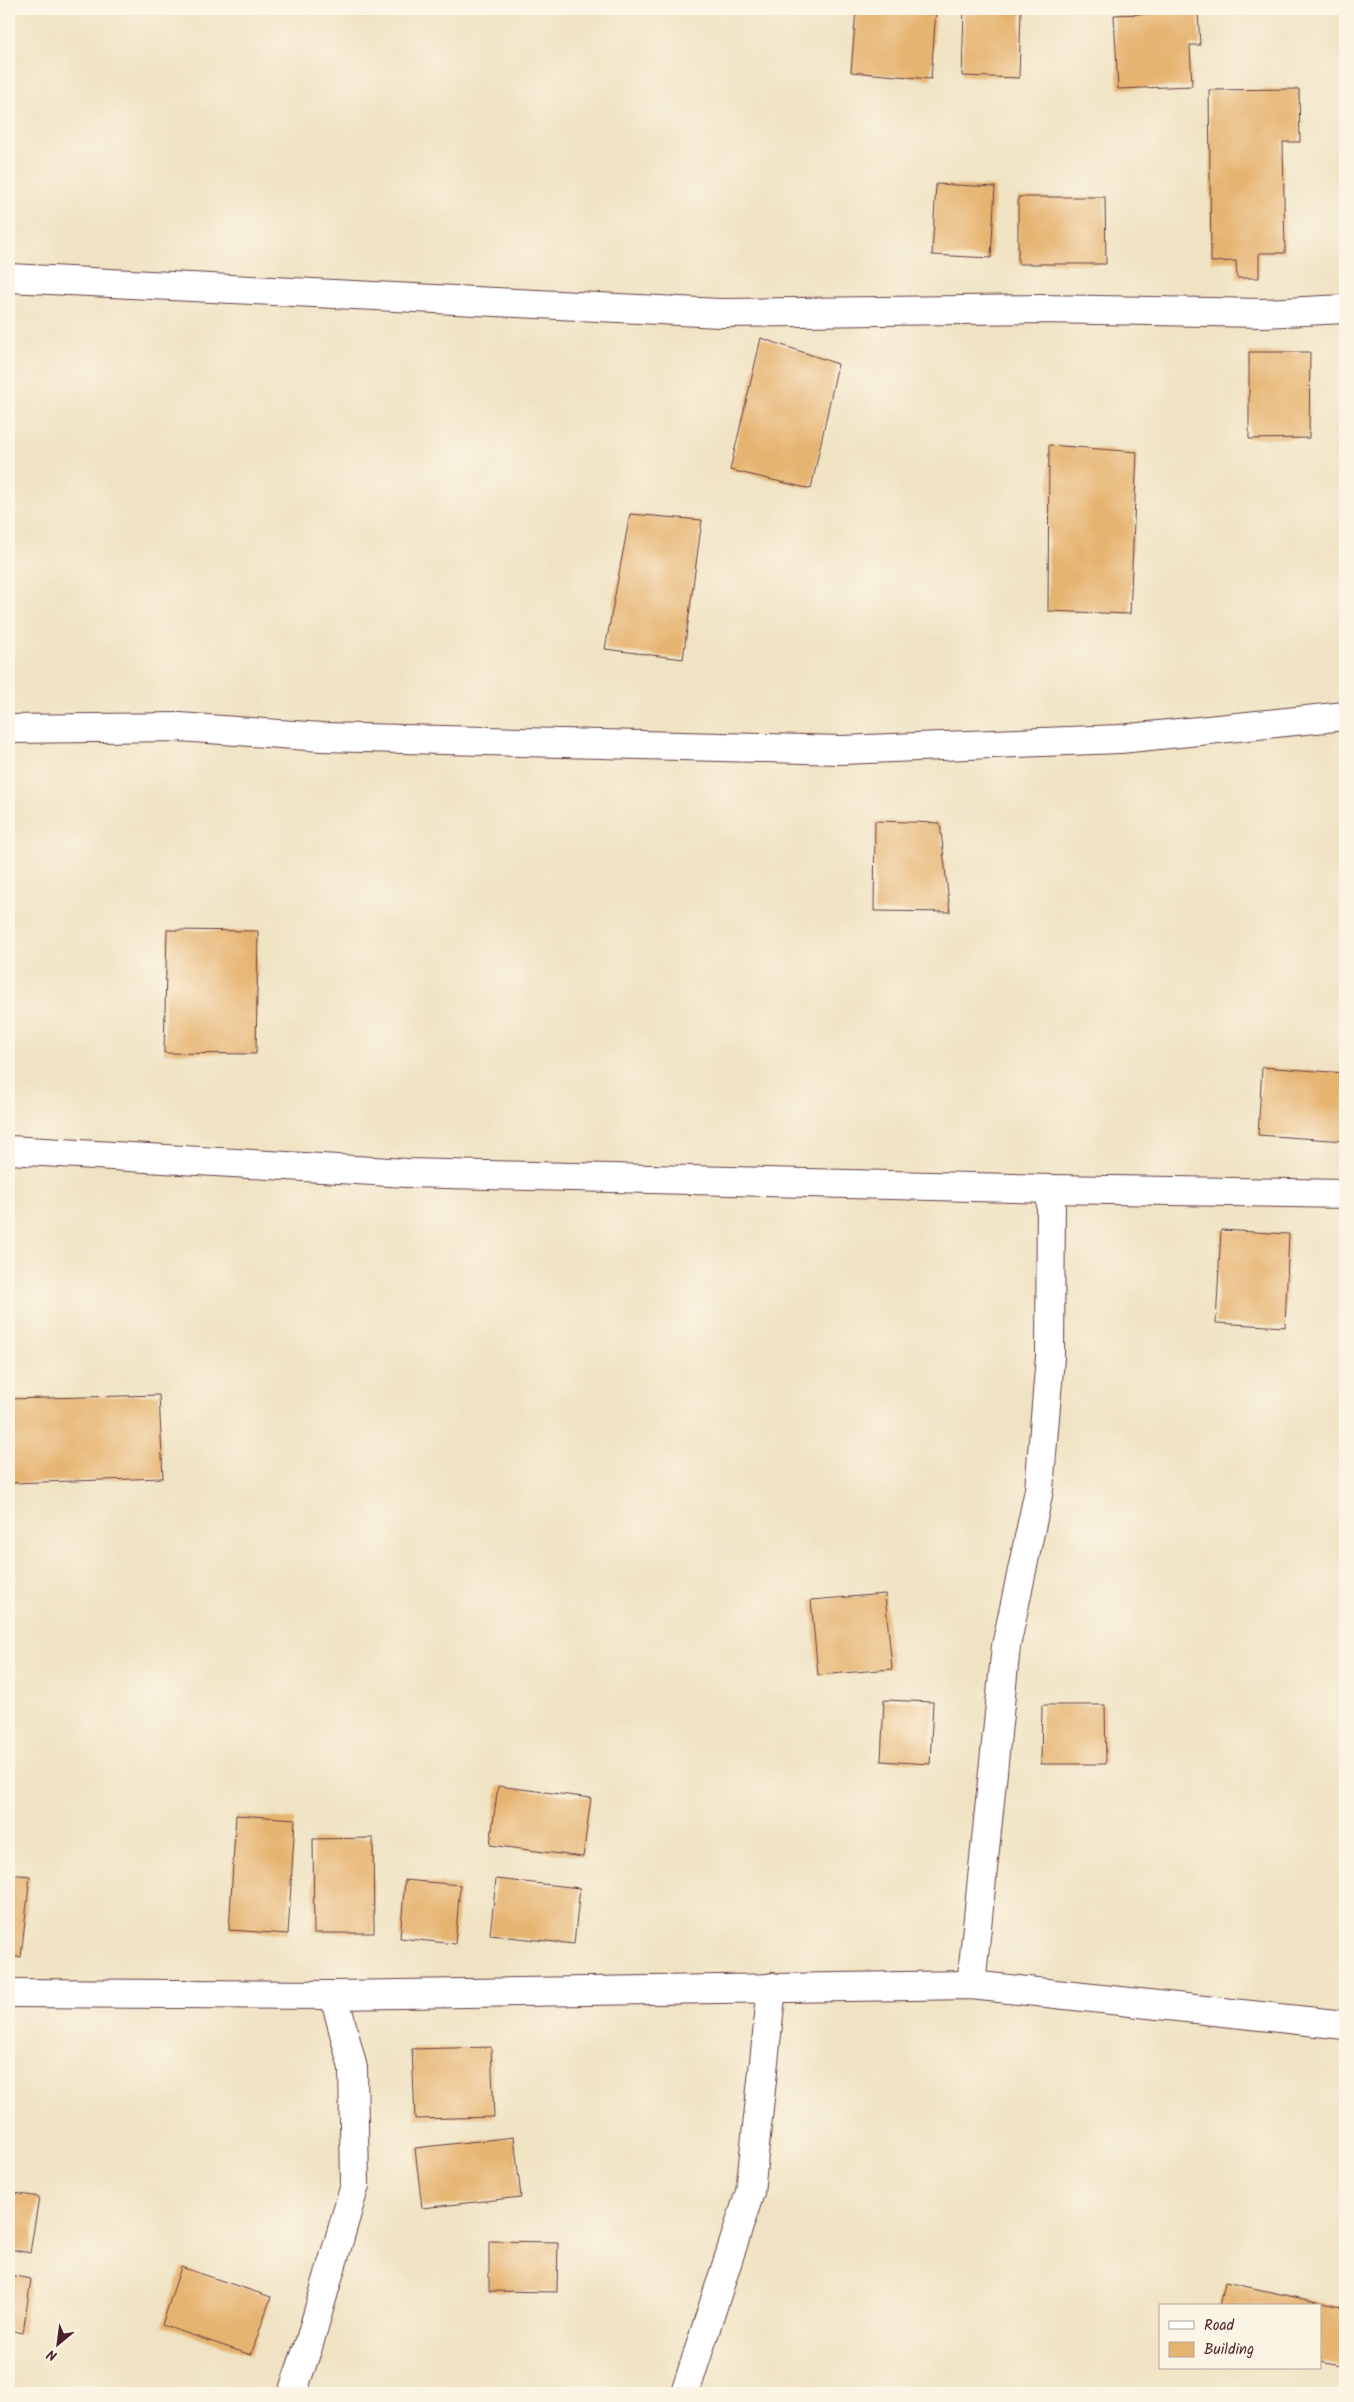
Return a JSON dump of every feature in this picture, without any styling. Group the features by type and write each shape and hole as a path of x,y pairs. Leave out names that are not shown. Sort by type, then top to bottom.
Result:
{"street":[{"path":"9,278 720,313 1042,309 1263,313 1345,309"},
{"path":"9,729 178,727 322,737 842,750 1120,739 1345,716"},
{"path":"9,1150 407,1173 1051,1189 1345,1194"},
{"path":"971,1985 1006,1646 1039,1490 1050,1356 1051,1189"},
{"path":"9,1993 334,1995 971,1985 1345,2025"},
{"path":"685,2393 750,2192 772,1987"},
{"path":"292,2393 308,2347 355,2185 353,2068 334,1995"}],"building":[{"path":"856,9 936,9 931,79 851,72"},
{"path":"964,9 1021,9 1019,78 962,76"},
{"path":"1198,12 1200,45 1190,45 1192,86 1118,89 1114,15"},
{"path":"1299,89 1300,142 1283,142 1285,253 1259,253 1259,278 1237,278 1236,261 1211,262 1209,90"},
{"path":"936,184 995,187 991,258 932,255"},
{"path":"1018,197 1105,197 1106,264 1018,264"},
{"path":"761,338 838,364 811,489 730,470"},
{"path":"1249,352 1310,352 1309,438 1249,439"},
{"path":"1049,445 1137,452 1130,614 1048,611"},
{"path":"630,514 702,520 683,659 605,649"},
{"path":"875,821 940,823 950,912 874,911"},
{"path":"167,930 258,931 256,1054 164,1053"},
{"path":"1262,1067 1345,1073 1345,1141 1258,1135"},
{"path":"1221,1230 1289,1234 1285,1327 1216,1323"},
{"path":"159,1395 163,1478 12,1483 9,1399"},
{"path":"885,1594 892,1669 818,1675 811,1600"},
{"path":"884,1700 933,1702 930,1764 881,1761"},
{"path":"1042,1705 1105,1705 1106,1764 1041,1764"},
{"path":"498,1786 591,1798 583,1857 490,1845"},
{"path":"236,1815 295,1819 288,1934 229,1930"},
{"path":"373,1838 374,1933 314,1933 313,1839"},
{"path":"9,1874 30,1876 21,1957 9,1956"},
{"path":"496,1879 580,1888 574,1944 490,1935"},
{"path":"405,1880 460,1885 455,1944 400,1938"},
{"path":"491,2047 494,2117 415,2119 412,2049"},
{"path":"514,2137 521,2197 422,2208 415,2148"},
{"path":"9,2192 39,2197 30,2253 9,2249"},
{"path":"489,2241 558,2242 557,2292 489,2291"},
{"path":"181,2267 271,2297 251,2355 162,2325"},
{"path":"9,2275 31,2279 23,2333 9,2330"},
{"path":"1225,2282 1345,2308 1345,2367 1322,2362 1322,2304 1220,2304"}]}
